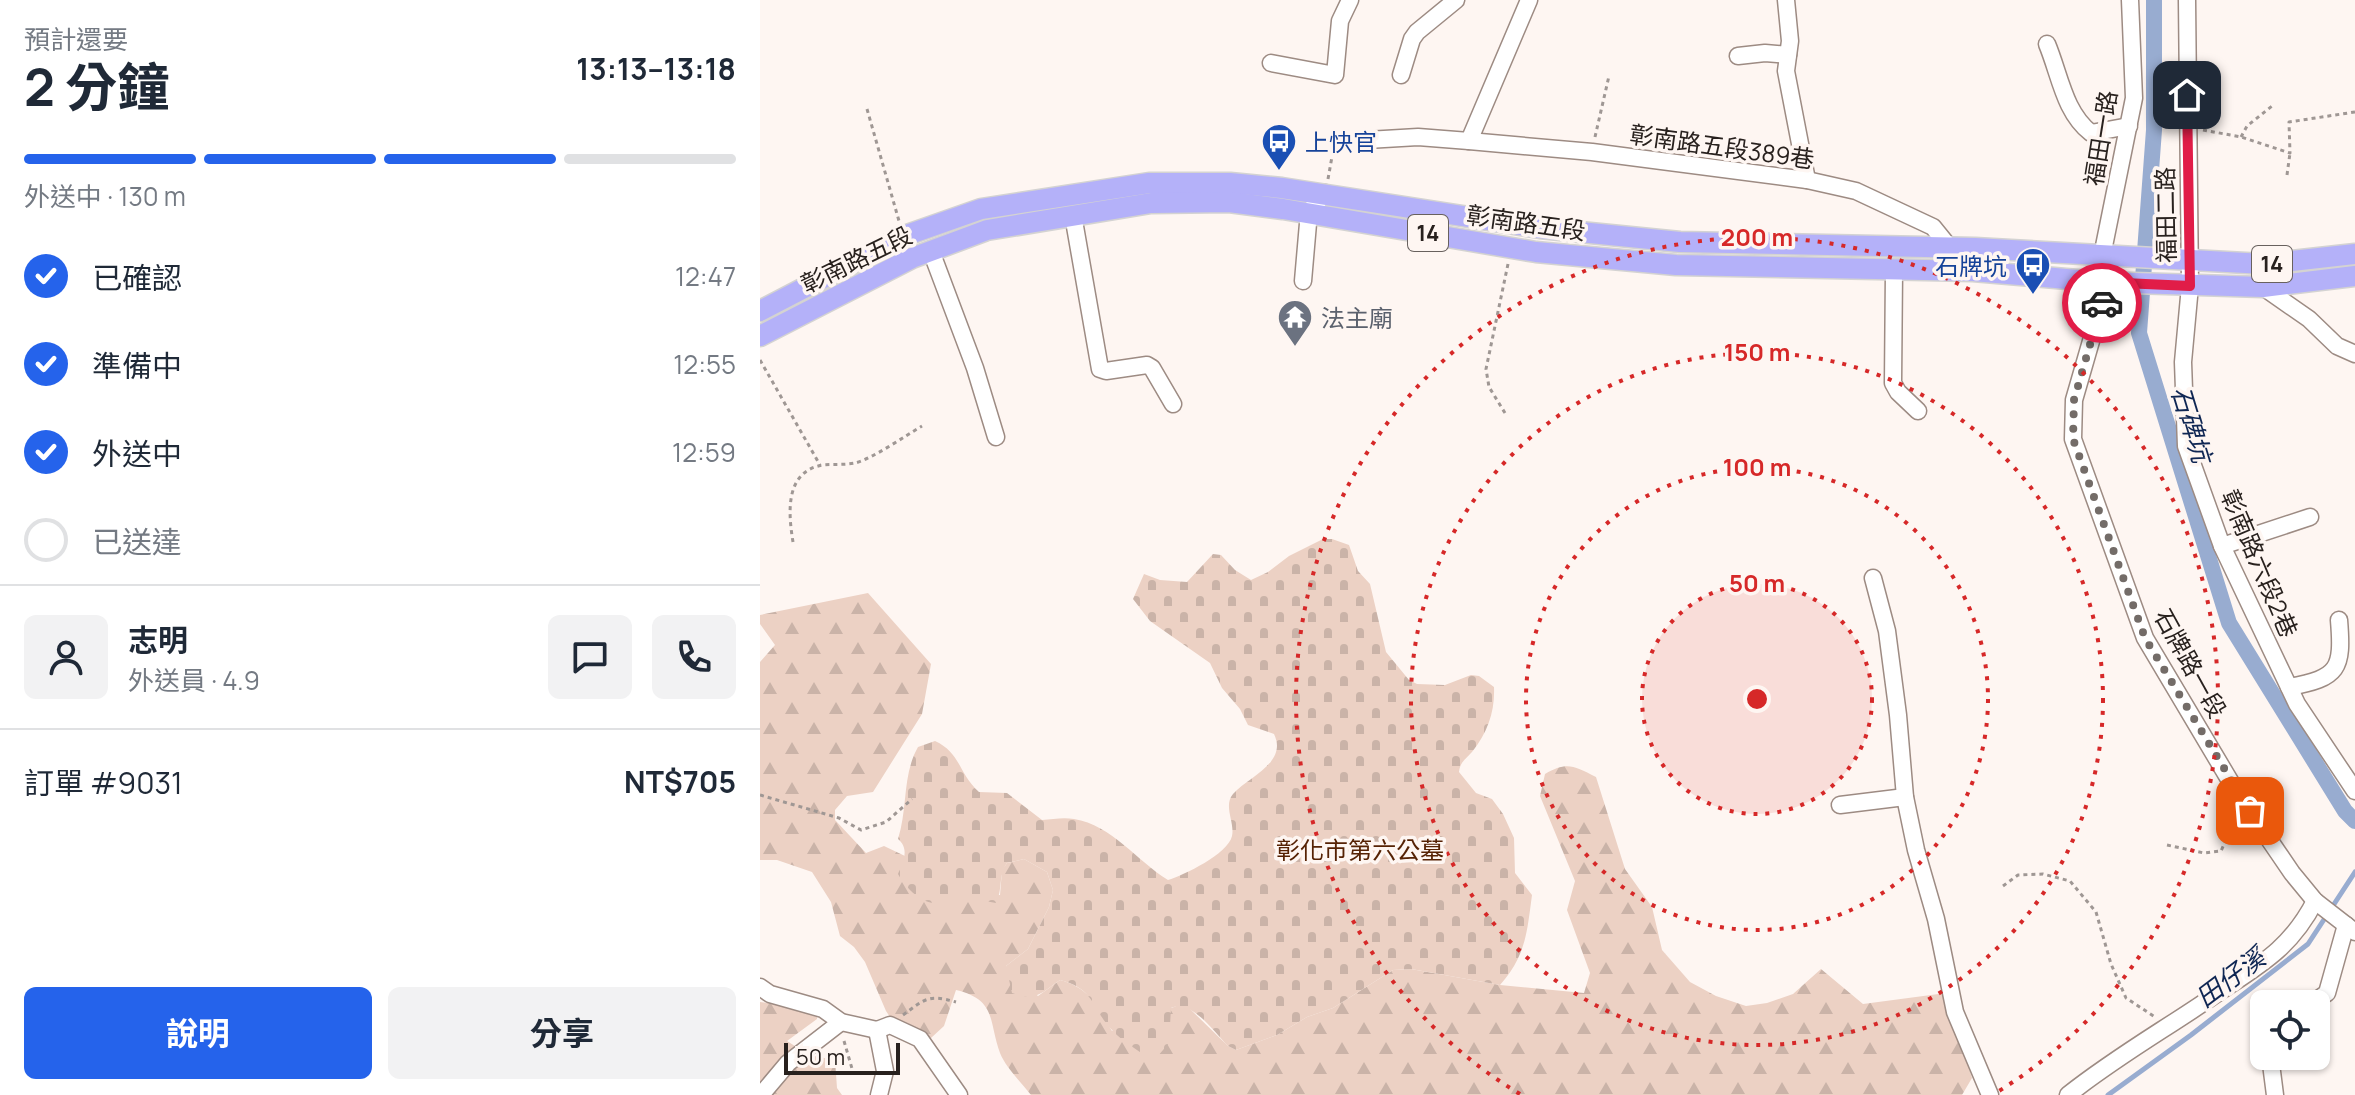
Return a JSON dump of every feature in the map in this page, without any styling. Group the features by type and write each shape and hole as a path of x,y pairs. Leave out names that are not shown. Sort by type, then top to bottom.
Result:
{"main road":[{"name":"彰南路五段","path":"760,311 904,236 981,209 1149,183 1230,183 1325,193 1540,228 1680,242 1950,248 2113,257"},
{"name":"彰南路五段","path":"760,336 912,258 987,230 1151,203 1213,202 1309,212 1512,248 1676,265 1973,271 2190,286"},
{"name":"14","path":"2113,257 2264,264 2355,254"},
{"name":"14","path":"2190,286 2263,287 2355,276"}],"street":[{"path":"1271,63 1335,75 1340,21 1350,0"},
{"path":"1401,75 1412,39 1456,0"},
{"path":"1469,141 1529,0"},
{"path":"1786,0 1790,41 1786,71 1807,180"},
{"name":"福田二路","path":"2187,0 2190,286"},
{"name":"福田一路","path":"2101,282 2113,257 2134,98 2134,3"},
{"path":"2047,44 2070,109 2079,124 2091,133 2129,126"},
{"path":"1738,56 1765,53 1788,55"},
{"name":"彰南路五段389巷","path":"1367,140 1418,137 1592,152 1807,180 1856,191 1933,227 1950,248"},
{"path":"1303,281 1309,212 1325,193"},
{"path":"1073,215 1100,369 1106,371 1147,365 1152,368 1173,404"},
{"path":"931,251 975,368 996,437"},
{"path":"2264,264 2263,287 2309,319 2337,346 2355,354"},
{"path":"1894,270 1893,383 1918,411"},
{"name":"石牌路一段","path":"2101,282 2102,303 2074,400 2073,439 2145,638 2236,791 2292,873 2315,901 2351,928"},
{"name":"彰南路六段2巷","path":"2190,286 2183,362 2186,446 2222,546 2289,687 2355,791"},
{"path":"2222,546 2310,517"},
{"path":"1873,578 1887,631 1905,797 1916,850 1936,919 1955,1012 1990,1095"},
{"path":"2289,687 2319,682 2339,663 2339,620"},
{"path":"1840,805 1905,797"},
{"path":"2068,1095 2106,1065 2266,963 2303,924 2315,901"},
{"path":"2328,990 2351,928"},
{"path":"760,987 770,994 823,1009 841,1022 883,1028 920,1039 959,1095"},
{"path":"761,1095 788,1063 841,1022"},
{"path":"879,1095 885,1071 883,1028"},
{"path":"2272,1070 2275,1095"}],"path":[{"path":"1592,152 1609,76"},
{"path":"2241,137 2247,126 2272,106"},
{"path":"867,109 904,236"},
{"path":"2287,175 2289,122 2355,112"},
{"path":"2187,127 2241,137 2290,153"},
{"path":"1325,193 1335,140 1367,140"},
{"path":"1505,413 1489,387 1486,369 1512,248"},
{"path":"760,360 820,465"},
{"path":"793,542 793,486 801,474 820,465 857,462 922,426"},
{"path":"2167,845 2204,853 2221,851 2230,831 2236,791"},
{"path":"760,795 839,818 861,830 886,822 912,799"},
{"path":"2003,886 2018,875 2043,874 2070,881 2096,912 2111,964 2126,998 2168,1026"},
{"path":"883,1028 921,1002 936,996 956,1002"},
{"path":"841,1022 844,1046 853,1072"}],"green space":[{"name":"彰化市第六公墓","path":"1323,539 1349,545 1358,571 1370,584 1386,652 1409,680 1417,684 1445,685 1471,675 1479,676 1494,687 1492,713 1486,729 1459,772 1476,793 1492,799 1503,814 1514,838 1515,873 1532,895 1524,943 1509,974 1500,985 1411,969 1393,970 1333,1008 1307,1017 1277,1035 1236,1050 1228,1046 1195,1012 1179,1006 1171,1008 1169,1043 1157,1057 1148,1058 1117,1035 1087,994 1072,984 1060,980 1033,996 1012,993 1006,966 1028,949 1049,907 1053,890 1047,872 1024,859 1007,863 1002,872 996,903 958,896 949,901 931,903 909,889 898,874 905,851 898,839 907,780 918,747 935,741 950,751 979,792 1007,793 1042,820 1070,818 1100,828 1168,880 1194,869 1229,843 1232,836 1230,799 1271,761 1277,744 1274,734 1248,725 1240,709 1222,688 1210,663 1150,621 1133,599 1144,574 1160,580 1187,582 1213,554 1221,555 1235,570 1251,580"},
{"path":"868,593 931,664 922,714 873,792 847,796 835,810 835,820 866,853 884,846 905,856 958,896 1000,895 1002,870 1007,863 1024,859 1047,872 1053,890 1049,907 1028,949 1006,966 1038,996 1060,980 1079,988 1092,999 1112,1031 1179,1005 1188,1007 1236,1050 1277,1035 1307,1017 1333,1008 1393,970 1411,969 1500,985 1584,993 1590,973 1567,910 1575,881 1540,796 1545,774 1559,767 1570,766 1596,777 1625,869 1652,907 1662,950 1690,982 1716,996 1746,1006 1793,994 1821,969 1863,1004 1946,993 1972,1078 1962,1095 1031,1095 1003,1059 989,1013 978,999 956,990 944,1026 931,1038 896,1026 886,1011 865,962 854,947 840,936 831,902 812,872 777,860 760,860 760,662 775,645 760,624 760,615"},
{"path":"760,1002 817,1009 817,1019 787,1041 809,1055 835,1060 837,1088 842,1095 760,1095"}],"waterway":[{"name":"石碑坑","path":"2154,0 2154,130 2139,333 2229,623 2345,811 2355,821"},
{"name":"田仔溪","path":"2108,1095 2308,944 2355,872"}],"way so far":[{"path":"2102,303 2074,400 2073,439 2145,638 2250,811"}],"place":[{"name":"上快官","path":"1279,172"},
{"name":"石牌坑","path":"2033,296"},
{"name":"法主廟","path":"1295,348"}],"route":[{"path":"2102,303 2101,282 2190,286 2187,95"}]}
